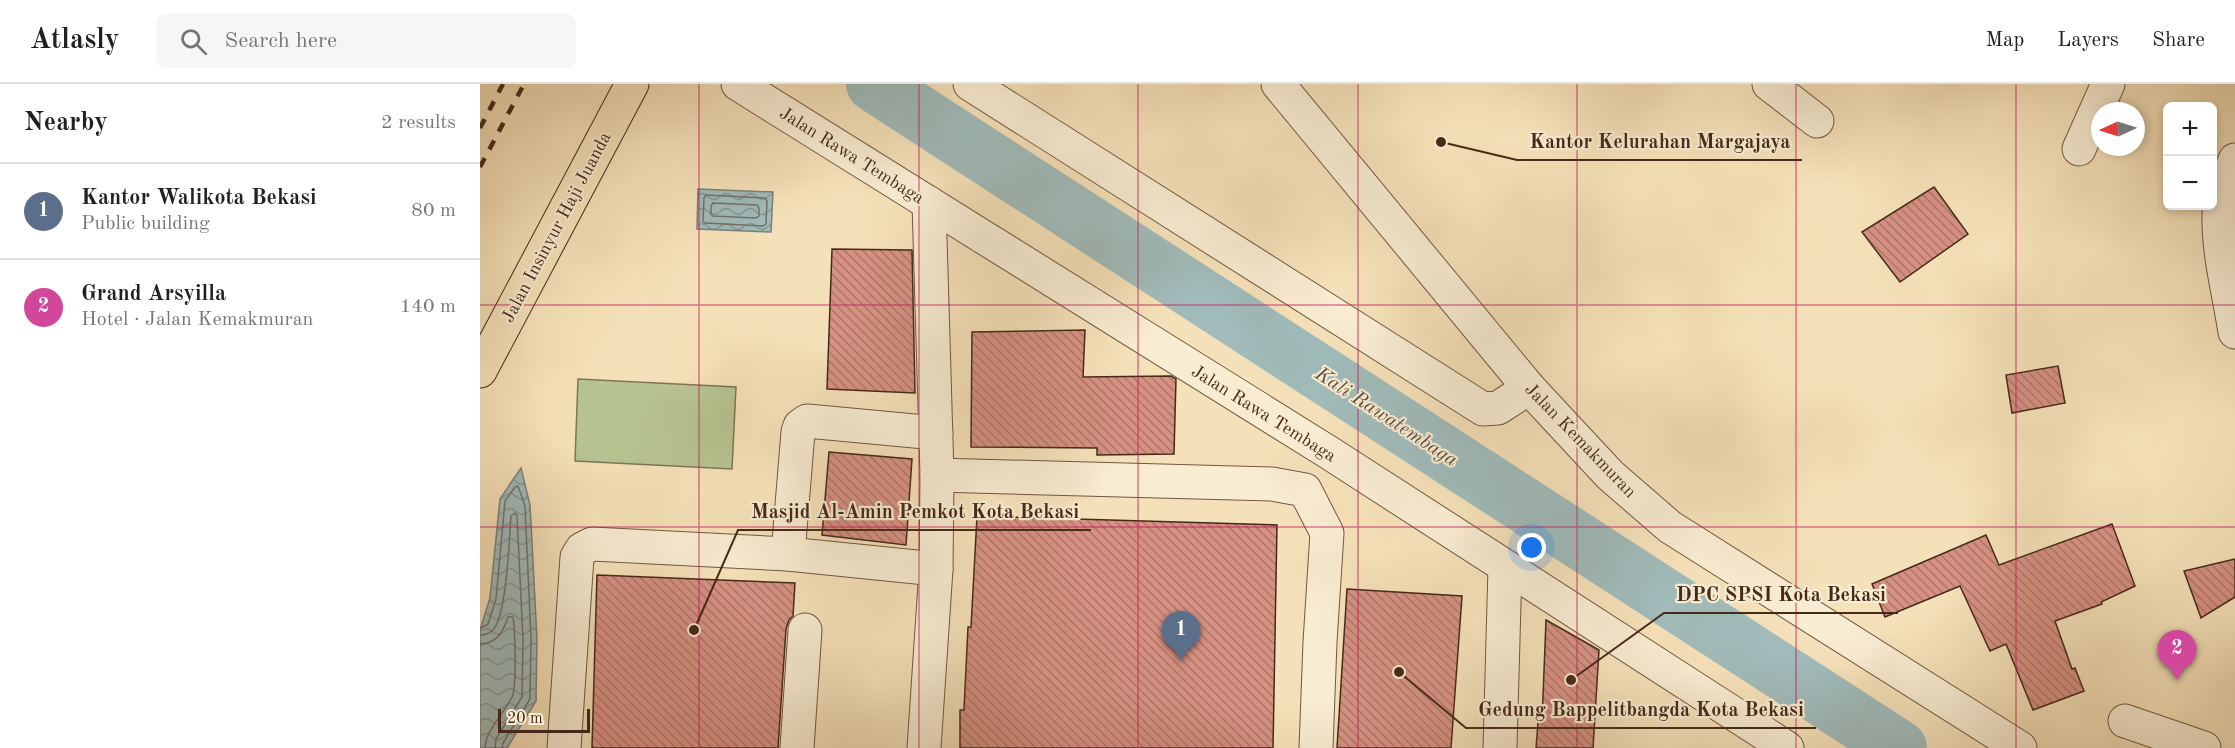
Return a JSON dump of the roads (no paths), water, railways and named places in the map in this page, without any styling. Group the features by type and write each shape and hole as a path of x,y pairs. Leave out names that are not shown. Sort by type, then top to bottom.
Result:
{"main road":[{"name":"Jalan Insinyur Haji Juanda","path":"480,371 632,84"}],"street":[{"name":"Jalan Rawa Tembaga","path":"738,84 1328,452 1786,748"},
{"path":"970,84 1483,409 1498,408 1529,388"},
{"name":"Jalan Kemakmuran","path":"1278,84 1529,388 1610,475 1670,527 2020,748"},
{"path":"1769,84 1818,121"},
{"path":"2079,149 2108,84"},
{"path":"2235,160 2225,183 2219,212 2221,245 2235,332"},
{"path":"924,748 936,569 937,475 928,203"},
{"path":"788,554 800,426 807,421 936,433"},
{"path":"937,475 1272,484 1305,490 1327,532 1316,748"},
{"path":"564,748 577,557 582,549 592,544 788,554 936,569"},
{"path":"1500,748 1505,567"},
{"path":"797,748 805,630"},
{"path":"2125,721 2204,748"}],"water":[{"path":"698,189 773,192 771,232 697,229"},
{"path":"521,468 530,505 537,639 536,701 507,748 480,748 480,630 490,598 500,499"}],"waterway":[{"name":"Kali Rawatembaga","path":"874,84 1899,748"}],"railway":[{"path":"480,128 503,84"},
{"path":"480,167 524,84"}],"place":[{"name":"Kantor Kelurahan Margajaya","path":"1441,142"},
{"name":"Masjid Al-Amin Pemkot Kota Bekasi","path":"694,630"},
{"name":"Kantor Walikota Bekasi","path":"1181,661"},
{"name":"Gedung Bappelitbangda Kota Bekasi","path":"1399,672"},
{"name":"DPC SPSI Kota Bekasi","path":"1571,680"},
{"name":"Grand Arsyilla","path":"2177,680"}]}
